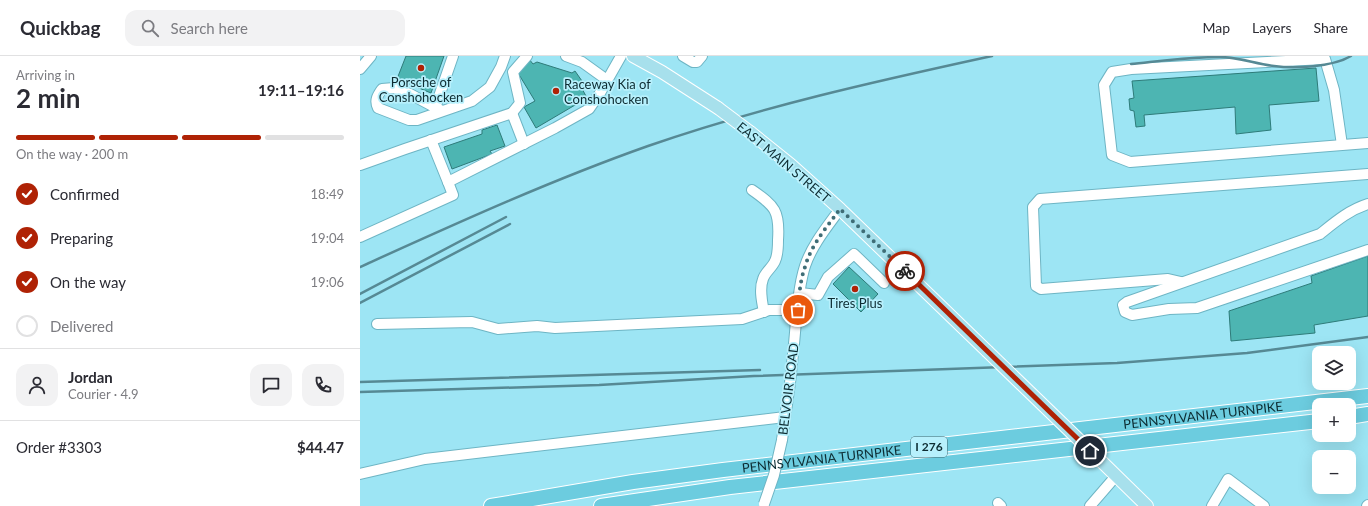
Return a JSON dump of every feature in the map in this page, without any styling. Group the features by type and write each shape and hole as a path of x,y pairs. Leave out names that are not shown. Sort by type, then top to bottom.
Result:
{"highway":[{"name":"PENNSYLVANIA TURNPIKE","path":"491,506 633,482 723,470 1368,396"},
{"path":"1356,416 1368,414"},
{"name":"PENNSYLVANIA TURNPIKE","path":"601,506 745,486 1312,422"}],"main road":[{"name":"EAST MAIN STREET","path":"632,56 718,108 791,164 840,209 1147,506"}],"street":[{"path":"360,69 371,56"},
{"path":"438,109 453,56"},
{"path":"438,109 410,94 394,88 382,89 377,96 376,104 378,108 409,120 422,119 438,109 472,101 490,87 505,56"},
{"path":"360,165 512,113 520,103 513,72 527,56"},
{"path":"566,56 582,62 607,80"},
{"path":"448,182 589,109 621,56"},
{"path":"683,56 693,62 697,62 701,58"},
{"path":"1342,145 1334,90 1325,59 1131,69 1112,72 1104,85 1112,155 1130,162 1368,143"},
{"path":"512,113 524,144"},
{"path":"360,237 453,195 431,140"},
{"path":"1181,282 1168,279 1041,289 1036,286 1033,207 1040,199 1368,174"},
{"path":"752,190 771,204 778,221 778,246 776,259 763,278 762,284 764,312"},
{"path":"1368,204 1360,206 1342,216 1320,234 1181,282 1127,302 1123,305 1125,312 1132,315 1169,309 1197,308 1368,250"},
{"name":"BELVOIR ROAD","path":"763,505 774,475 782,440 802,277 817,241 840,209"},
{"path":"800,293 818,296 828,277 854,254 884,283"},
{"path":"378,324 472,322 498,329 537,326 554,328 742,320 770,310 798,310"},
{"path":"360,474 425,459 785,417"},
{"path":"1090,506 1116,476"},
{"path":"1212,506 1228,479 1264,506"}],"building":[{"name":"Porsche of Conshohocken","path":"406,56 444,56 431,93 397,79"},
{"name":"Raceway Kia of Conshohocken","path":"529,59 533,64 537,62 572,73 575,71 582,81 579,83 587,98 536,128 524,107 535,101 518,73 523,69 522,64"},
{"path":"1316,68 1319,101 1269,105 1271,130 1236,134 1235,107 1144,115 1145,126 1136,127 1134,111 1130,110 1129,99 1134,98 1132,81"},
{"path":"497,125 505,146 490,151 492,154 452,169 444,147 482,134 482,130"},
{"path":"1368,256 1368,316 1314,325 1315,333 1231,341 1229,311 1312,283 1311,276"},
{"name":"Tires Plus","path":"849,267 878,294 861,312 833,284"}],"railway":[{"path":"360,267 538,188 648,146 776,107 862,85 992,56"},
{"path":"1131,64 1187,58 1220,57 1234,58 1282,67 1302,67 1334,63 1351,56"},
{"path":"360,294 506,217"},
{"path":"360,303 510,224"},
{"path":"360,392 599,385 754,376 1117,363 1247,353 1368,337"},
{"path":"360,382 760,370"}],"way so far":[{"path":"798,310 802,277 805,266 817,241 840,209 905,271"}],"place":[{"name":"Porsche of Conshohocken","path":"421,68"},
{"name":"Raceway Kia of Conshohocken","path":"556,91"},
{"name":"Tires Plus","path":"855,289"}],"route":[{"path":"905,271 1090,451"}]}
